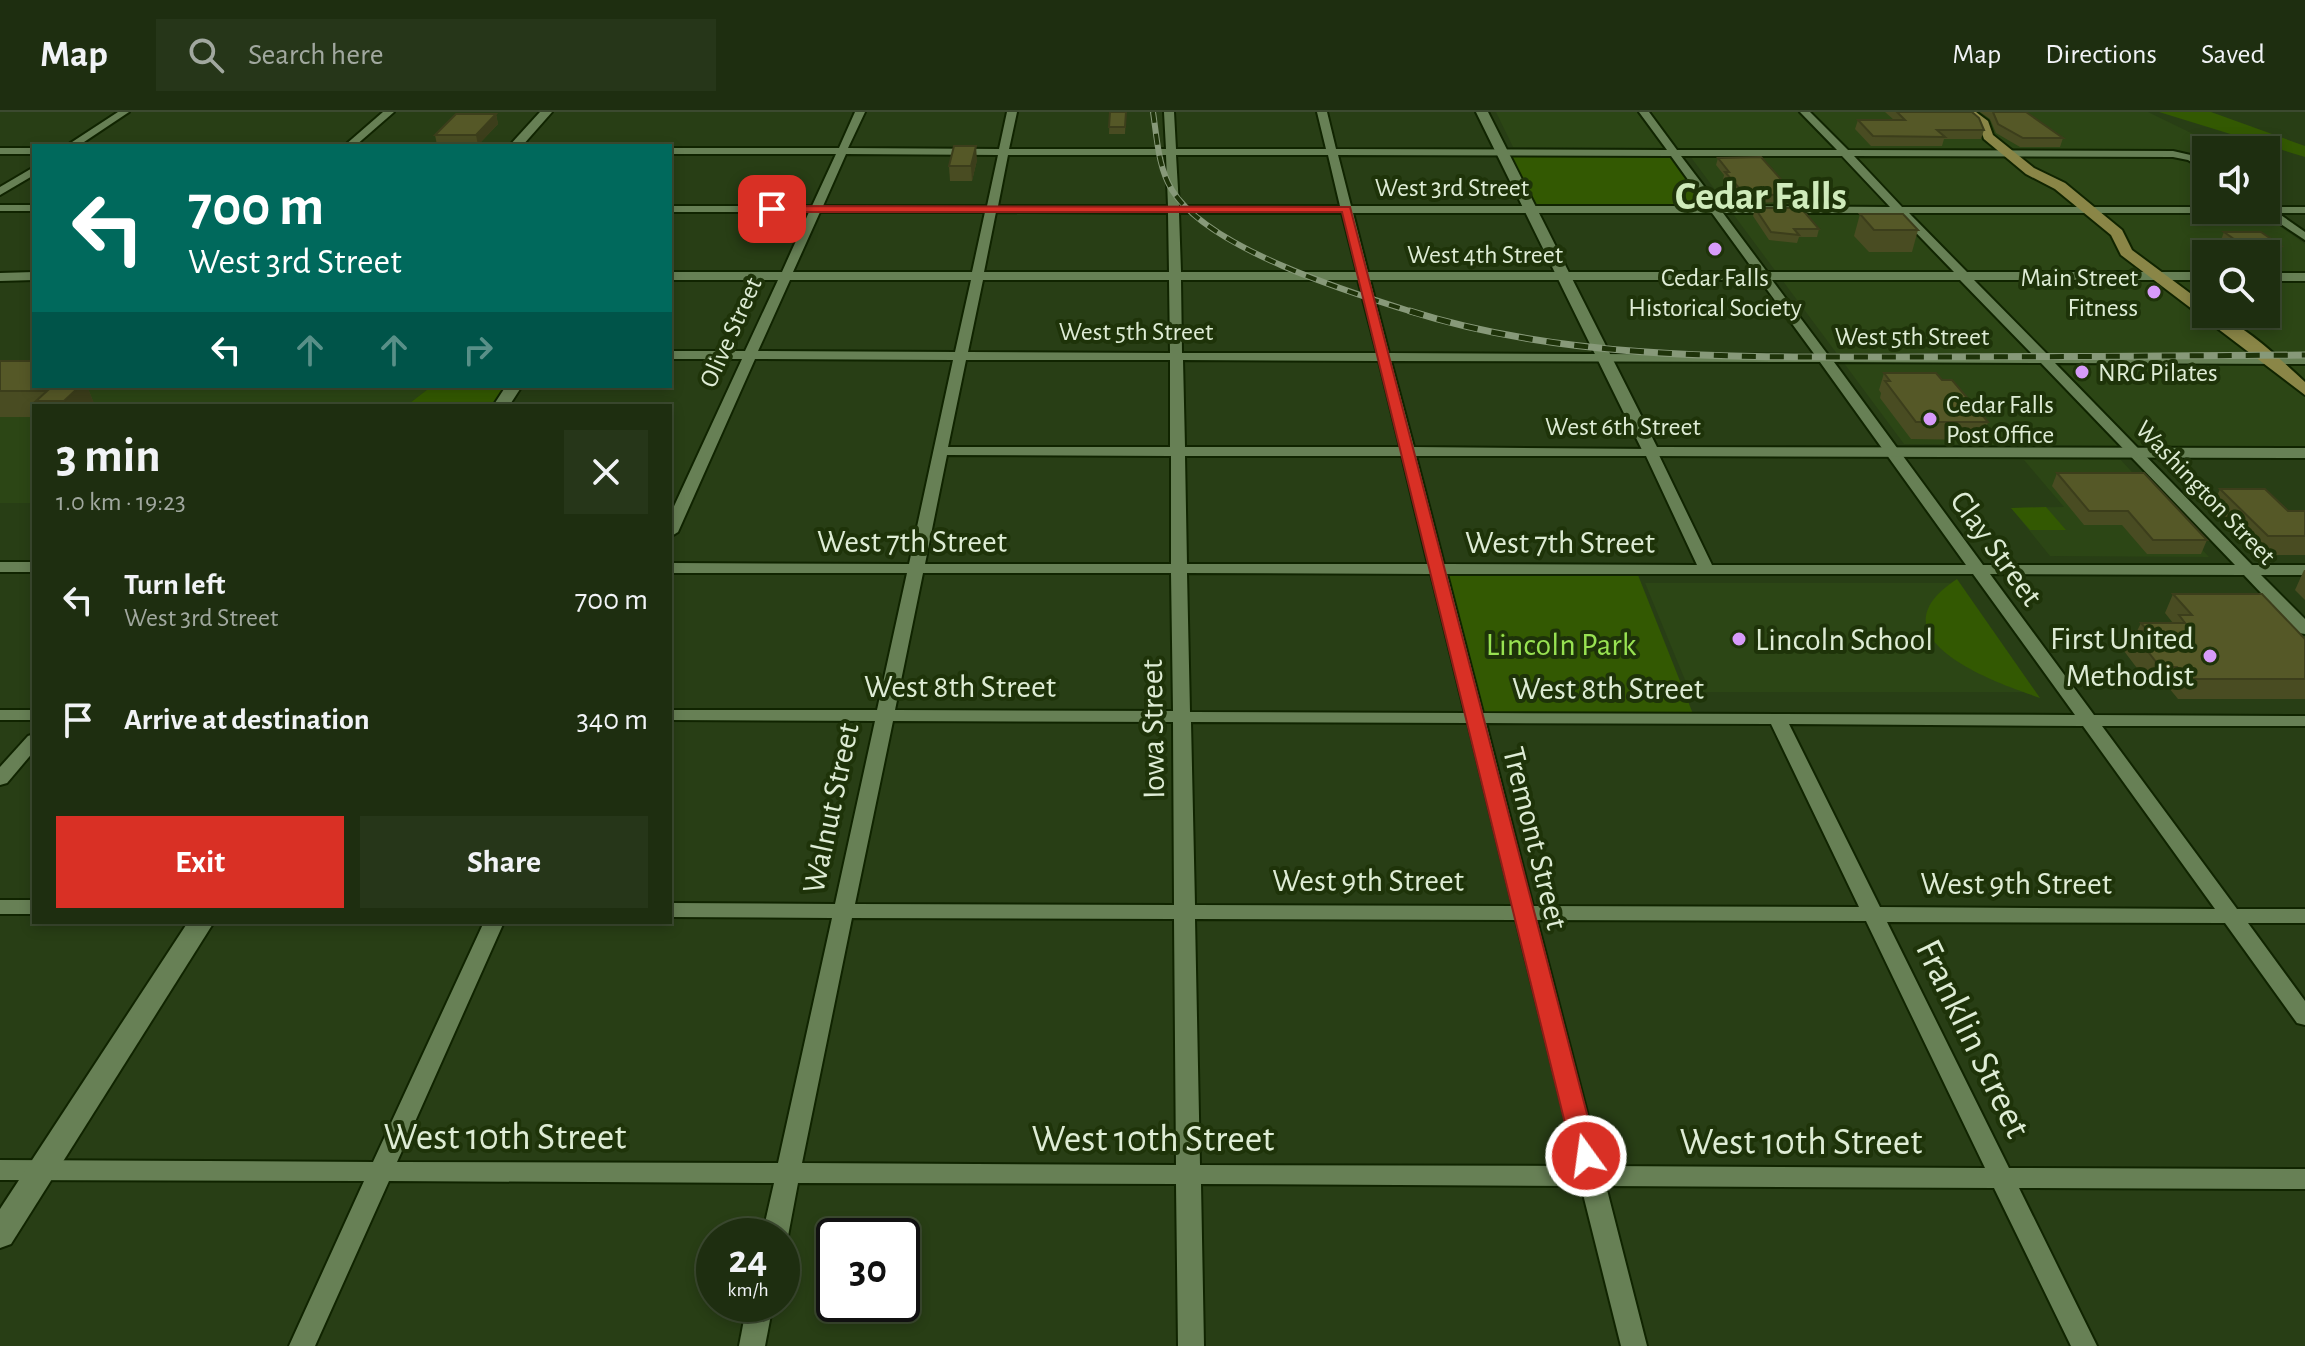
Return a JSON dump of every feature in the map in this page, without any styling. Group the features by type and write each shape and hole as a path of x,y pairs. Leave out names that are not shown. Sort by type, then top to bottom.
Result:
{"main road":[{"path":"1968,112 1984,123 1988,136 2008,153 2089,210 2117,233 2126,252 2192,302"},
{"path":"2228,328 2305,390"}],"street":[{"path":"74,144 124,112"},
{"path":"351,144 389,112"},
{"path":"517,144 546,112"},
{"name":"Olive Street","path":"672,528 860,112"},
{"name":"Walnut Street","path":"779,1218 1012,112"},
{"name":"Iowa Street","path":"1169,112 1176,355 1191,1346"},
{"name":"Tremont Street","path":"1322,112 1634,1346"},
{"path":"1482,112 1707,570"},
{"name":"Clay Street","path":"1644,112 2305,1017"},
{"name":"Washington Street","path":"1805,112 2305,629"},
{"path":"0,151 32,151"},
{"path":"672,151 1844,152 2173,154 2192,159"},
{"path":"0,192 32,171"},
{"path":"0,208 32,208"},
{"name":"West 3rd Street","path":"672,209 2192,210"},
{"path":"2280,210 2305,210"},
{"path":"2280,220 2305,237"},
{"path":"0,277 32,276"},
{"name":"West 4th Street","path":"672,276 2192,276"},
{"path":"2280,277 2305,277"},
{"name":"West 5th Street","path":"672,355 2266,356 2305,360"},
{"name":"West 6th Street","path":"940,451 2305,453"},
{"path":"0,567 32,567"},
{"name":"West 7th Street","path":"672,568 2305,570"},
{"path":"0,715 32,715"},
{"name":"West 8th Street","path":"672,715 2305,721"},
{"name":"Franklin Street","path":"1777,719 2084,1346"},
{"path":"0,779 32,742"},
{"path":"0,907 32,907"},
{"name":"West 9th Street","path":"672,910 2305,916"},
{"path":"0,1235 200,924"},
{"path":"302,1346 493,924"},
{"name":"West 10th Street","path":"0,1170 2305,1179"},
{"path":"752,1346 757,1322"}],"shaded area":[{"path":"1496,112 2148,112 2197,136 2192,136 2192,151 2185,159 2192,164 2192,224 2277,224 2305,244 2305,448 1904,444 1684,148 1513,147"},
{"path":"0,365 32,385 32,388 429,388 409,404 32,404 32,503 0,503"},
{"path":"2024,460 2121,460 2209,557 2050,556 2011,508 2064,507"},
{"path":"1645,583 1950,583 2026,692 1690,692"}],"green space":[{"path":"2159,112 2211,112 2277,136 2237,136"},
{"path":"2280,137 2305,146 2305,157 2280,149"},
{"path":"1502,152 1674,152 1716,210 1530,209"},
{"path":"429,388 504,388 492,404 409,404"},
{"path":"2046,507 2066,530 2030,530 2011,508"},
{"name":"Lincoln Park","path":"1437,570 1636,570 1695,719 1475,718"},
{"path":"1957,579 2040,698 1969,669 1931,638 1926,620 1933,600"}],"building":[{"path":"1110,112 1126,112 1125,127 1109,127"},
{"path":"1897,112 1972,112 1979,118 1984,130 1937,130 1945,137 1873,136 1858,120 1905,120"},
{"path":"1993,112 2026,112 2063,138 2023,138 1998,124"},
{"path":"456,114 496,114 476,135 435,135"},
{"path":"954,146 976,146 971,166 949,166"},
{"path":"1761,157 1794,194 1746,196 1725,172 1729,172 1718,158"},
{"path":"1755,208 1801,208 1819,229 1794,229 1799,235 1771,232"},
{"path":"1860,214 1903,214 1918,230 1874,230"},
{"path":"2224,232 2261,232 2272,240 2235,240"},
{"path":"0,361 32,361 32,388 78,388 64,401 36,401 47,391 0,391"},
{"path":"1884,373 1936,373 1942,380 1952,380 1988,422 1916,422 1885,381 1890,381"},
{"path":"2057,473 2144,473 2207,540 2153,540 2128,511 2089,511"},
{"path":"2220,489 2265,489 2288,511 2305,511 2305,536 2268,536"},
{"name":"First United Methodist","path":"2173,594 2262,594 2305,639 2305,679 2187,679 2177,667 2160,667 2132,631 2148,631 2141,623 2185,623 2179,615 2192,615"}],"railway":[{"path":"1153,112 1167,181 1190,211 1216,231 1283,266 1416,313"},
{"path":"1410,311 1529,339 1652,352 1837,357 2305,355"}],"place":[{"name":"Cedar Falls Historical Society","path":"1715,249"},
{"name":"Main Street Fitness","path":"2154,292"},
{"name":"NRG Pilates","path":"2082,372"},
{"name":"Cedar Falls Post Office","path":"1930,419"},
{"name":"Lincoln School","path":"1739,639"},
{"name":"First United Methodist","path":"2210,656"}],"district":[{"name":"Cedar Falls","path":"1761,195"}],"route":[{"path":"772,209 1346,209 1586,1156"}]}
